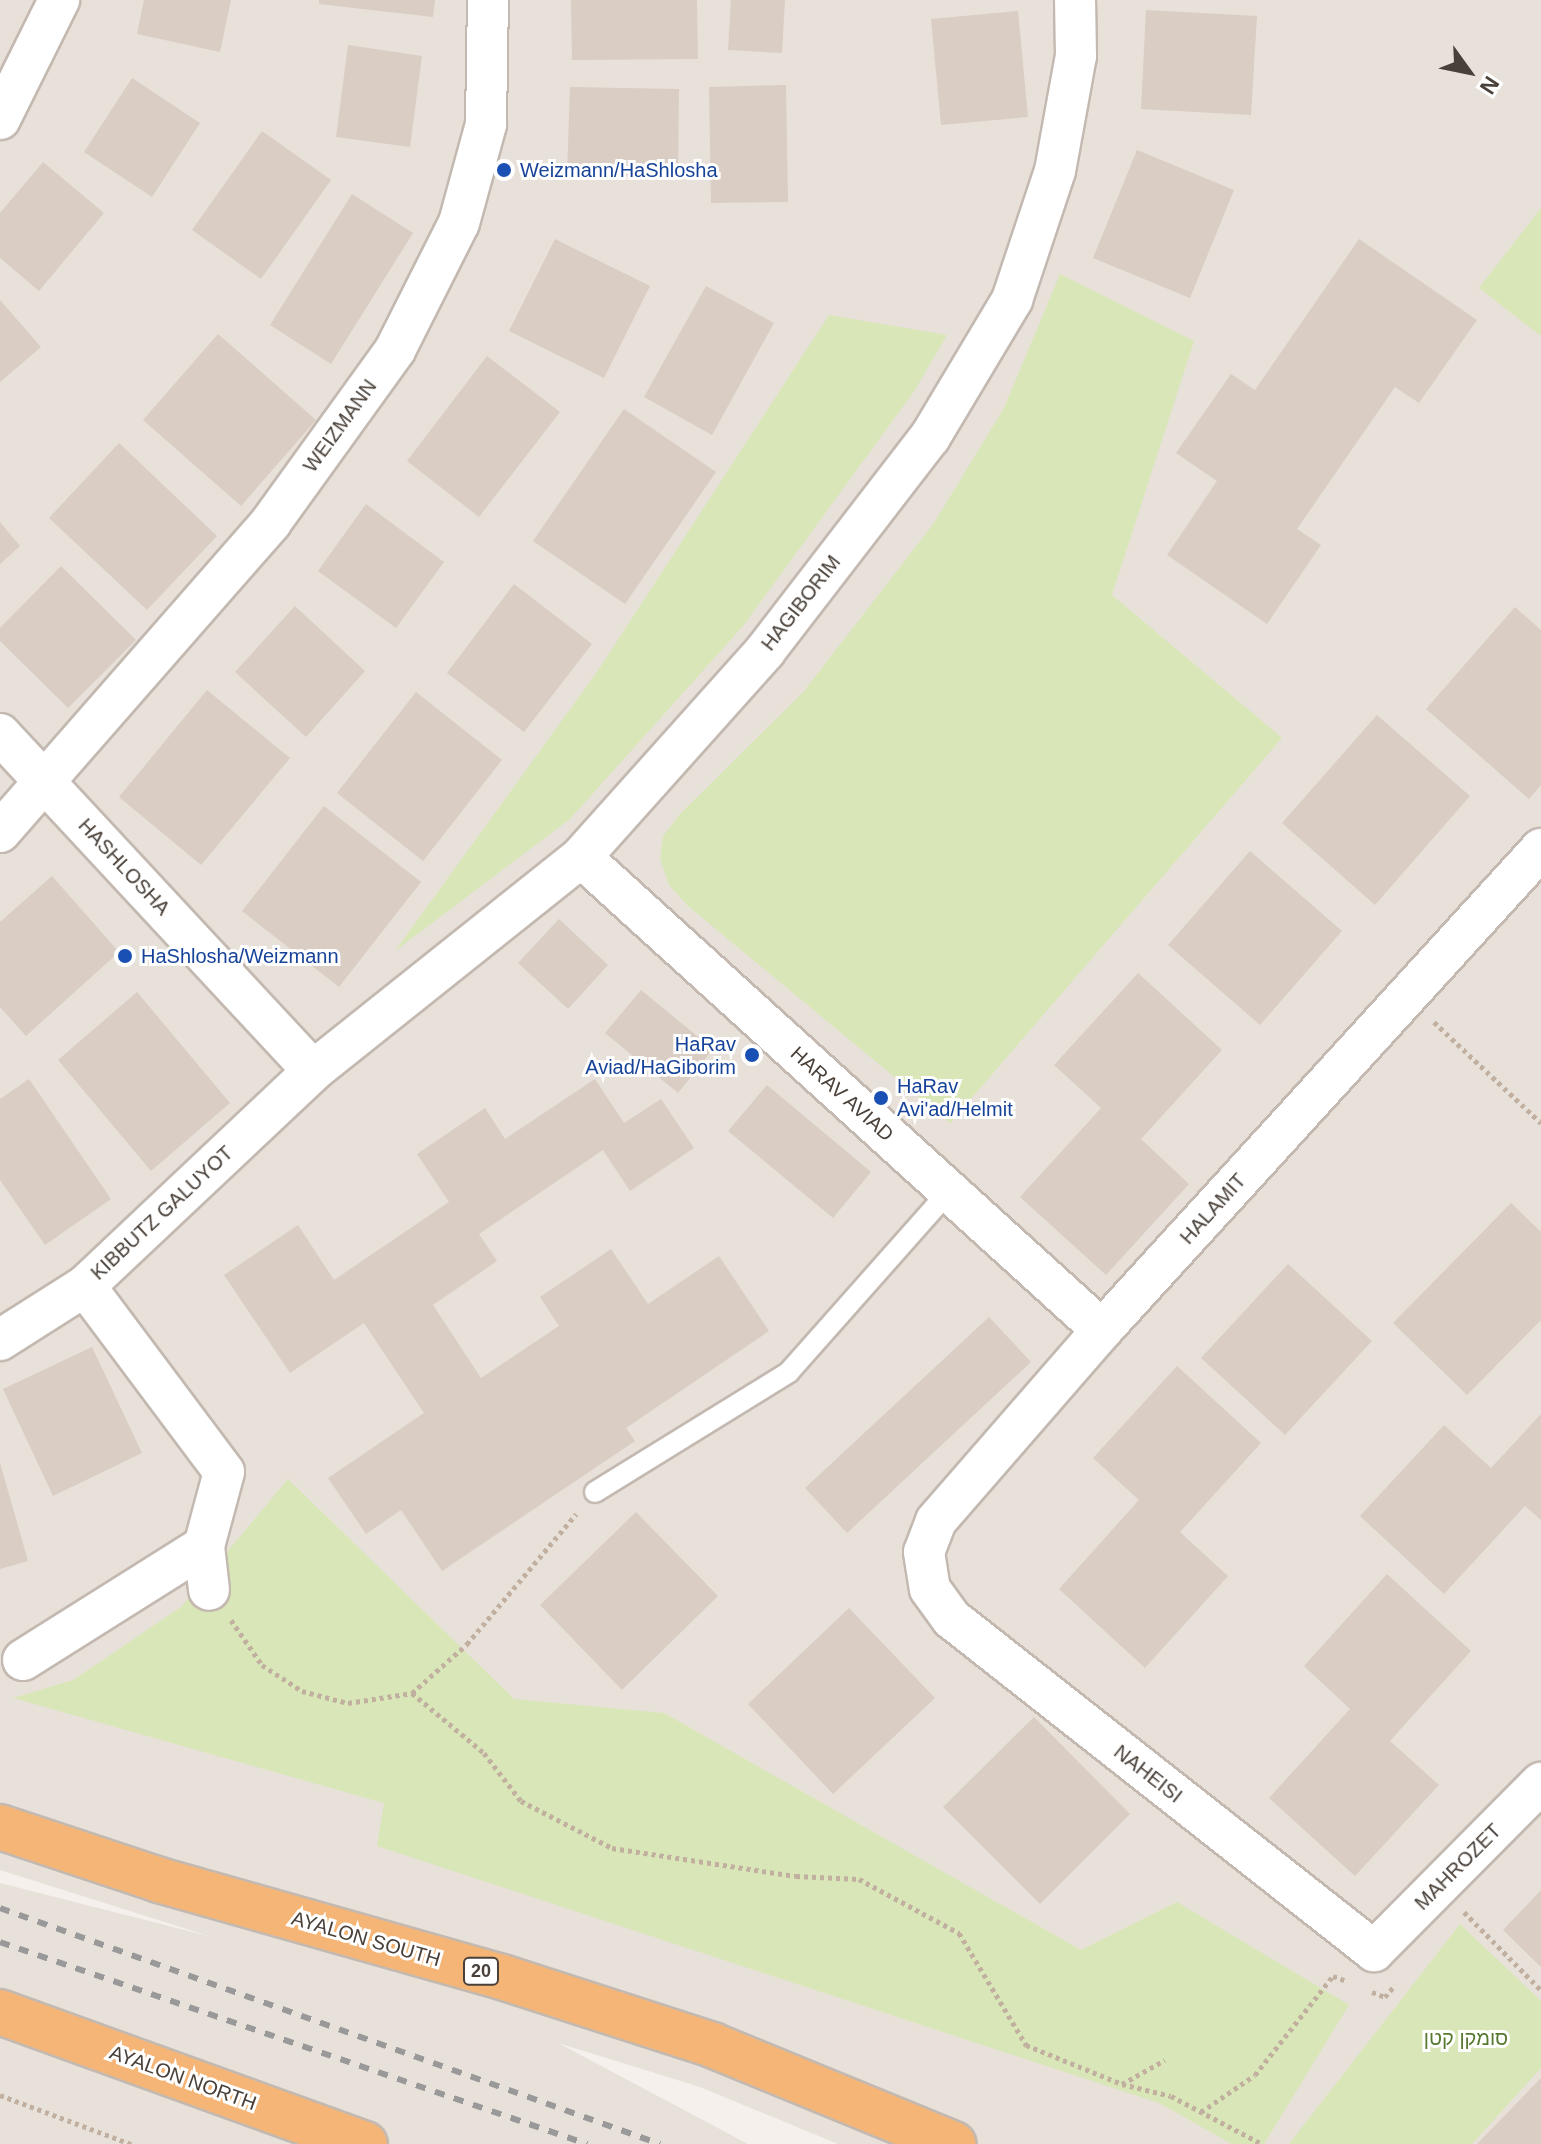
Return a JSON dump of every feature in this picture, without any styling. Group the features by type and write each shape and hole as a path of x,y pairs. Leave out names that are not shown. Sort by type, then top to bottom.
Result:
{"highway":[{"name":"AYALON SOUTH","path":"0,1827 159,1880 502,1977 712,2045 953,2144"},
{"name":"AYALON NORTH","path":"0,2012 365,2144"}],"street":[{"path":"0,119 59,0"},
{"name":"WEIZMANN","path":"0,832 47,783 271,522 395,350 459,223 486,124 488,0"},
{"name":"HAGIBORIM","path":"313,1071 581,857 775,638 930,437 1012,300 1055,171 1076,56 1075,0"},
{"name":"HASHLOSHA","path":"0,734 313,1071"},
{"name":"HALAMIT","path":"930,1589 924,1552 936,1521 1102,1330 1541,849"},
{"name":"HARAV AVIAD","path":"581,857 1102,1330"},
{"name":"KIBBUTZ GALUYOT","path":"0,1340 85,1286 313,1071"},
{"path":"85,1286 224,1472 204,1546 209,1590"},
{"path":"23,1660 204,1546"},
{"name":"NAHEISI","path":"930,1589 952,1619 1389,1963"},
{"name":"MAHROZET","path":"1389,1963 1541,1783"}],"lane":[{"path":"595,1492 789,1372 949,1191"}],"path":[{"path":"1407,996 1541,1123"},
{"path":"209,1590 262,1665 302,1691 348,1703 412,1693 467,1644 595,1492"},
{"path":"412,1693 484,1753 521,1801 612,1848 796,1876 859,1879 959,1933 1026,2045 1122,2084 1171,2096 1262,2144"},
{"path":"1452,1922 1462,1911 1541,1990"},
{"path":"1201,2112 1255,2075 1333,1976 1385,1997 1389,1963"},
{"path":"1122,2084 1165,2060"},
{"path":"0,2095 131,2144"}],"shaded area":[{"path":"0,0 1541,0 1541,2144 838,2144 700,2087 558,2043 748,2144 0,2144 0,1883 212,1937 0,1870"}],"green space":[{"path":"1541,208 1541,336 1479,288"},
{"path":"1060,274 1194,341 1112,595 1282,738 950,1123 688,906 669,885 660,859 663,836 680,814 804,691 934,523 1004,408"},
{"path":"829,315 947,335 915,390 743,626 570,819 395,951 597,672"},
{"path":"288,1479 514,1699 664,1713 1081,1950 1177,1902 1349,2005 1264,2144 1232,2144 1159,2103 377,1846 384,1803 13,1698 73,1680 181,1607"},
{"name":"סומקן קטן","path":"1460,1924 1541,2001 1541,2068 1472,2144 1289,2144"}],"building":[{"path":"144,0 231,0 220,52 137,34"},
{"path":"319,0 435,0 433,17 319,4"},
{"path":"571,0 697,0 698,59 572,60"},
{"path":"731,0 785,0 782,53 728,50"},
{"path":"1146,10 1257,16 1251,115 1141,109"},
{"path":"1018,11 1028,117 941,125 931,19"},
{"path":"348,45 422,56 410,147 336,137"},
{"path":"132,78 200,123 152,197 84,152"},
{"path":"786,85 788,202 711,203 709,87"},
{"path":"570,87 679,89 678,177 567,175"},
{"path":"262,131 331,180 261,279 192,230"},
{"path":"1137,150 1234,190 1190,298 1093,258"},
{"path":"43,162 104,213 39,291 0,258 0,213"},
{"path":"352,194 413,233 331,364 270,325"},
{"path":"555,239 650,286 604,378 509,331"},
{"path":"1359,239 1477,320 1419,403 1395,387 1297,529 1321,545 1267,624 1167,555 1217,481 1176,453 1231,374 1255,390"},
{"path":"706,286 774,323 712,435 644,397"},
{"path":"0,300 41,347 0,382"},
{"path":"218,334 316,420 241,506 143,420"},
{"path":"487,356 560,412 479,517 407,461"},
{"path":"624,409 716,472 625,604 533,541"},
{"path":"119,443 217,536 147,610 49,518"},
{"path":"366,504 444,562 396,628 318,571"},
{"path":"0,522 20,546 0,564"},
{"path":"61,566 136,640 68,708 0,641 0,628"},
{"path":"514,584 592,644 524,732 447,673"},
{"path":"295,606 365,671 306,737 235,672"},
{"path":"1515,607 1541,630 1541,785 1529,799 1426,709"},
{"path":"207,690 290,758 201,865 119,797"},
{"path":"416,692 502,760 423,861 337,793"},
{"path":"1377,715 1470,796 1375,905 1282,823"},
{"path":"324,806 421,882 339,987 242,911"},
{"path":"1250,851 1342,931 1260,1025 1168,945"},
{"path":"52,876 119,952 26,1036 0,1007 0,922"},
{"path":"559,919 608,965 568,1009 518,963"},
{"path":"1138,973 1222,1050 1141,1139 1189,1184 1106,1275 1020,1197 1101,1108 1054,1065"},
{"path":"641,990 713,1049 678,1093 605,1033"},
{"path":"137,992 230,1103 151,1171 58,1060"},
{"path":"29,1079 111,1199 45,1245 0,1180 0,1099"},
{"path":"595,1079 624,1123 661,1099 694,1148 630,1191 603,1150 479,1234 497,1261 433,1305 481,1378 559,1326 540,1297 611,1249 648,1304 719,1256 769,1331 626,1428 635,1441 442,1571 401,1510 366,1534 328,1478 424,1413 364,1323 290,1373 224,1275 298,1225 334,1280 449,1202 417,1154 485,1108 505,1139"},
{"path":"767,1085 871,1172 833,1218 728,1131"},
{"path":"1511,1203 1541,1232 1541,1320 1467,1395 1393,1323"},
{"path":"1288,1264 1372,1341 1285,1435 1201,1358"},
{"path":"989,1317 1031,1362 847,1533 805,1488"},
{"path":"92,1347 142,1453 53,1496 3,1389"},
{"path":"1177,1366 1261,1443 1180,1532 1228,1576 1145,1668 1059,1589 1139,1500 1093,1458"},
{"path":"1541,1414 1541,1520 1525,1506 1444,1594 1360,1516 1444,1425 1491,1468"},
{"path":"0,1463 28,1561 0,1569"},
{"path":"636,1512 718,1596 622,1690 540,1605"},
{"path":"1387,1574 1471,1651 1390,1741 1439,1785 1355,1876 1269,1798 1350,1709 1304,1666"},
{"path":"849,1608 935,1698 833,1794 748,1704"},
{"path":"1034,1717 1130,1814 1040,1904 943,1807"},
{"path":"1541,1890 1541,1967 1503,1930"},
{"path":"1541,2078 1541,2144 1477,2144"}],"railway":[{"path":"0,1908 660,2144"},
{"path":"0,1942 587,2144"}],"place":[{"name":"Weizmann/HaShlosha","path":"504,170"},
{"name":"HaShlosha/Weizmann","path":"125,956"},
{"name":"HaRav Aviad/HaGiborim","path":"752,1055"},
{"name":"HaRav Avi'ad/Helmit","path":"881,1098"}]}
